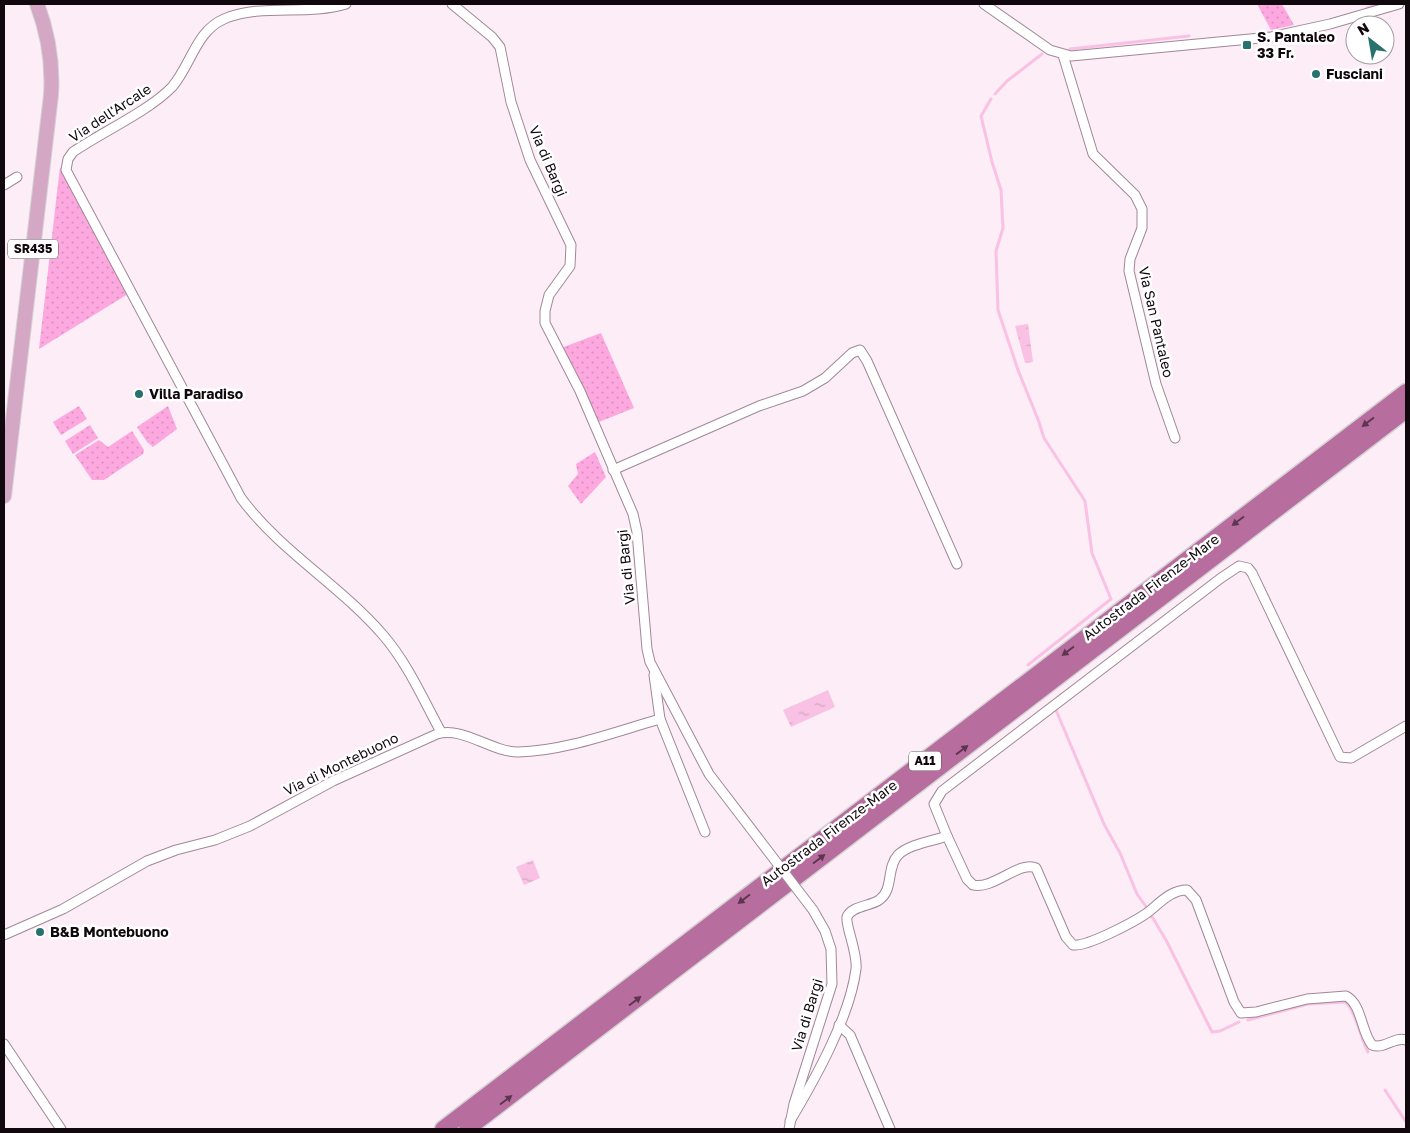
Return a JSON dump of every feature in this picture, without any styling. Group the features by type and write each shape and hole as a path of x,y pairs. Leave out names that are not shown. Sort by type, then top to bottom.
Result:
{"highway":[{"name":"Autostrada Firenze-Mare","path":"443,1129 1406,392"},
{"name":"Autostrada Firenze-Mare","path":"467,1129 1406,410"}],"main road":[{"name":"SR435","path":"4,496 52,95 51,61 44,26 37,4"}],"street":[{"name":"Via dell'Arcale","path":"346,4 242,14 217,22 206,31 182,73 168,91 70,155 66,166 70,180 149,324 227,476 241,498 263,524 383,635 405,663 441,732"},
{"name":"Via di Bargi","path":"452,4 492,37 500,47 511,102 530,160 571,245 570,266 550,295 544,311 545,323 577,385 630,506 638,532 647,649 653,670 709,774 813,910 831,948 832,984 789,1125"},
{"path":"984,4 1041,44 1063,56 1271,37 1330,24 1399,4"},
{"name":"Via San Pantaleo","path":"1063,56 1093,154 1135,195 1142,209 1142,228 1130,259 1129,271 1156,384 1175,438"},
{"path":"4,184 17,177"},
{"path":"613,470 759,406 803,391 825,378 852,354 860,350 871,370 957,564"},
{"path":"1406,726 1351,758 1340,757 1252,573 1248,568 1239,566 942,791 934,804 947,836 972,885 988,884 1027,866 1036,868 1067,940 1075,945 1103,935 1144,915 1172,894 1183,890 1188,891 1196,900 1234,1002 1241,1013 1256,1012 1307,998 1346,996 1353,1002 1367,1038 1374,1046 1400,1039 1406,1040"},
{"path":"653,670 660,719 704,832"},
{"path":"441,732 454,733 503,750 520,752 567,744 660,719"},
{"name":"Via di Montebuono","path":"4,935 63,909 147,861 250,826 333,781 441,732"},
{"path":"789,1125 848,1004 856,967 856,953 847,923 848,916 852,911 883,896 888,886 892,865 899,854 947,836"},
{"path":"839,1025 850,1035 890,1129"},
{"path":"4,1044 60,1129"}],"shaded area":[{"path":"1257,4 1282,4 1294,25 1271,30"},
{"path":"60,167 128,294 39,349"},
{"path":"601,333 634,408 599,422 561,348"},
{"path":"79,406 87,419 61,435 53,422"},
{"path":"168,406 177,429 153,447 147,442 137,427"},
{"path":"90,425 98,438 73,454 65,441"},
{"path":"132,431 144,450 143,454 104,480 92,480 75,455 99,440 108,447"},
{"path":"595,452 606,477 581,504 568,486 578,474 576,464"}],"water":[{"path":"1028,324 1033,362 1025,363 1015,326"},
{"path":"828,690 835,707 791,727 783,710"},
{"path":"533,860 540,878 524,885 516,867"}],"waterway":[{"path":"1367,8 1380,4"},
{"path":"1070,49 1189,36"},
{"path":"995,94 1007,81 1042,54"},
{"path":"991,99 981,116 1001,190 1003,228 996,251 998,310 1044,438 1085,501 1092,553 1111,599 1028,665"},
{"path":"1056,710 1104,824 1120,853 1137,894 1147,908"},
{"path":"1151,915 1166,940 1212,1032 1220,1031 1239,1022"},
{"path":"1248,1020 1308,1004 1345,1002 1355,1017 1368,1052"},
{"path":"1385,1090 1406,1122"}],"place":[{"name":"S. Pantaleo 33 Fr.","path":"1247,45"},
{"name":"Fusciani","path":"1316,74"},
{"name":"Villa Paradiso","path":"139,394"},
{"name":"B&B Montebuono","path":"40,932"}]}
